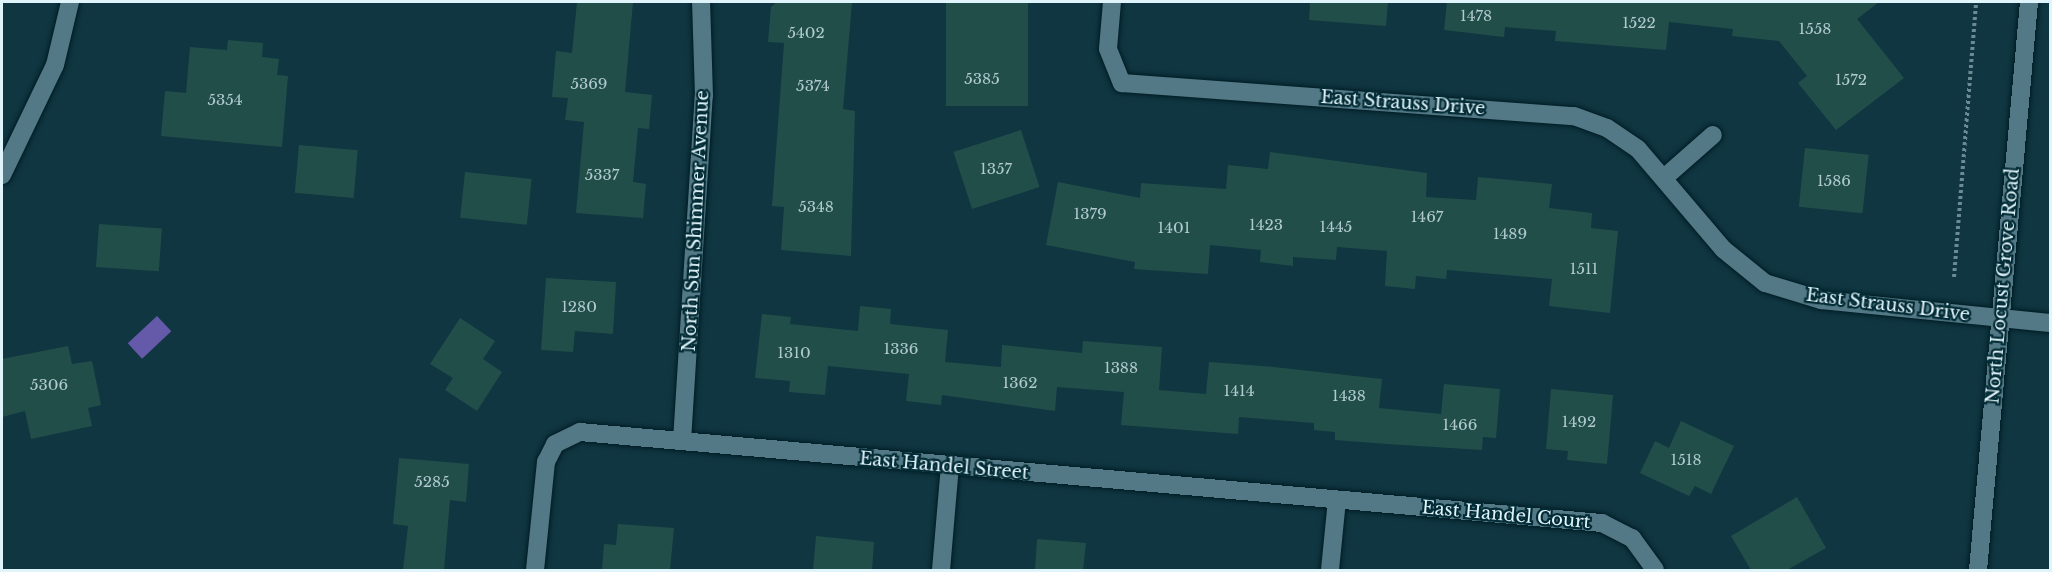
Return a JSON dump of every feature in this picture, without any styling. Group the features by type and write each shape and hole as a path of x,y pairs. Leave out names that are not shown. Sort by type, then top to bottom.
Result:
{"street":[{"path":"2,175 55,65 70,2"},
{"name":"North Sun Shimmer Avenue","path":"682,441 705,96 701,2"},
{"name":"East Strauss Drive","path":"1112,2 1108,49 1122,83 1574,116 1607,128 1638,149 1723,249 1765,282 1821,300 2050,323"},
{"name":"North Locust Grove Road","path":"1978,570 2029,2"},
{"path":"1664,178 1713,135"},
{"name":"East Handel Street","path":"536,570 541,490 555,444 580,432 1337,500"},
{"path":"941,570 950,466"},
{"path":"1330,570 1337,500"},
{"name":"East Handel Court","path":"1337,500 1602,523 1632,538 1655,570"}],"path":[{"path":"1954,277 1976,2"}],"shaded area":[{"path":"157,316 171,331 142,359 128,343"}],"building":[{"path":"577,2 633,2 625,92 652,95 649,129 638,128 633,182 646,184 643,218 576,213 584,122 565,120 568,98 552,97 556,51 572,53"},
{"path":"777,2 852,2 843,109 855,111 851,256 781,250 784,207 772,206 784,43 768,42 771,7"},
{"path":"946,2 1028,2 1028,106 946,106"},
{"path":"1310,2 1388,2 1386,26 1309,20"},
{"path":"1447,2 1879,2 1857,19 1904,78 1836,130 1798,83 1807,76 1779,41 1732,36 1733,29 1669,22 1666,50 1555,41 1556,31 1505,27 1504,37 1444,30"},
{"path":"228,40 263,43 262,57 279,59 277,75 288,76 282,147 161,136 165,91 186,93 190,47 227,50"},
{"path":"1021,130 1040,187 972,209 953,152"},
{"path":"299,145 358,150 354,198 295,193"},
{"path":"1805,148 1869,155 1862,213 1799,207"},
{"path":"1270,152 1427,173 1426,197 1476,200 1478,177 1552,184 1549,208 1592,213 1591,228 1618,231 1610,313 1549,306 1552,279 1447,270 1446,279 1416,276 1415,289 1385,286 1387,251 1337,247 1336,260 1293,257 1293,266 1260,262 1261,250 1210,245 1208,274 1134,269 1135,262 1046,245 1058,182 1140,198 1141,183 1226,189 1228,165 1268,169"},
{"path":"465,172 532,179 527,225 460,218"},
{"path":"99,224 162,228 159,271 96,267"},
{"path":"546,278 616,282 613,334 575,331 573,352 541,350"},
{"path":"860,306 891,309 890,324 948,330 945,362 1001,367 1002,345 1082,353 1083,341 1162,347 1159,390 1206,394 1209,362 1382,379 1379,408 1441,414 1444,384 1500,389 1496,438 1483,437 1482,450 1335,440 1335,432 1314,430 1314,423 1239,417 1238,434 1121,425 1124,392 1057,387 1055,411 942,395 941,405 906,401 909,374 828,366 825,395 789,392 790,381 755,378 762,314 791,317 790,324 858,331"},
{"path":"460,318 495,341 483,359 502,372 477,411 445,390 453,378 430,364"},
{"path":"68,346 72,364 92,361 101,405 88,408 92,426 31,439 25,411 2,417 2,359"},
{"path":"1551,389 1613,395 1607,464 1567,460 1568,451 1546,449"},
{"path":"1681,421 1734,446 1711,494 1695,486 1689,496 1640,473 1655,441 1669,448"},
{"path":"399,458 469,464 466,502 450,500 444,570 403,570 408,526 393,524"},
{"path":"1797,497 1826,548 1787,570 1751,570 1731,536"},
{"path":"618,524 674,528 670,570 602,570 604,544 616,545"},
{"path":"816,536 874,542 872,570 813,570"},
{"path":"1037,539 1086,543 1083,570 1035,570"}]}
